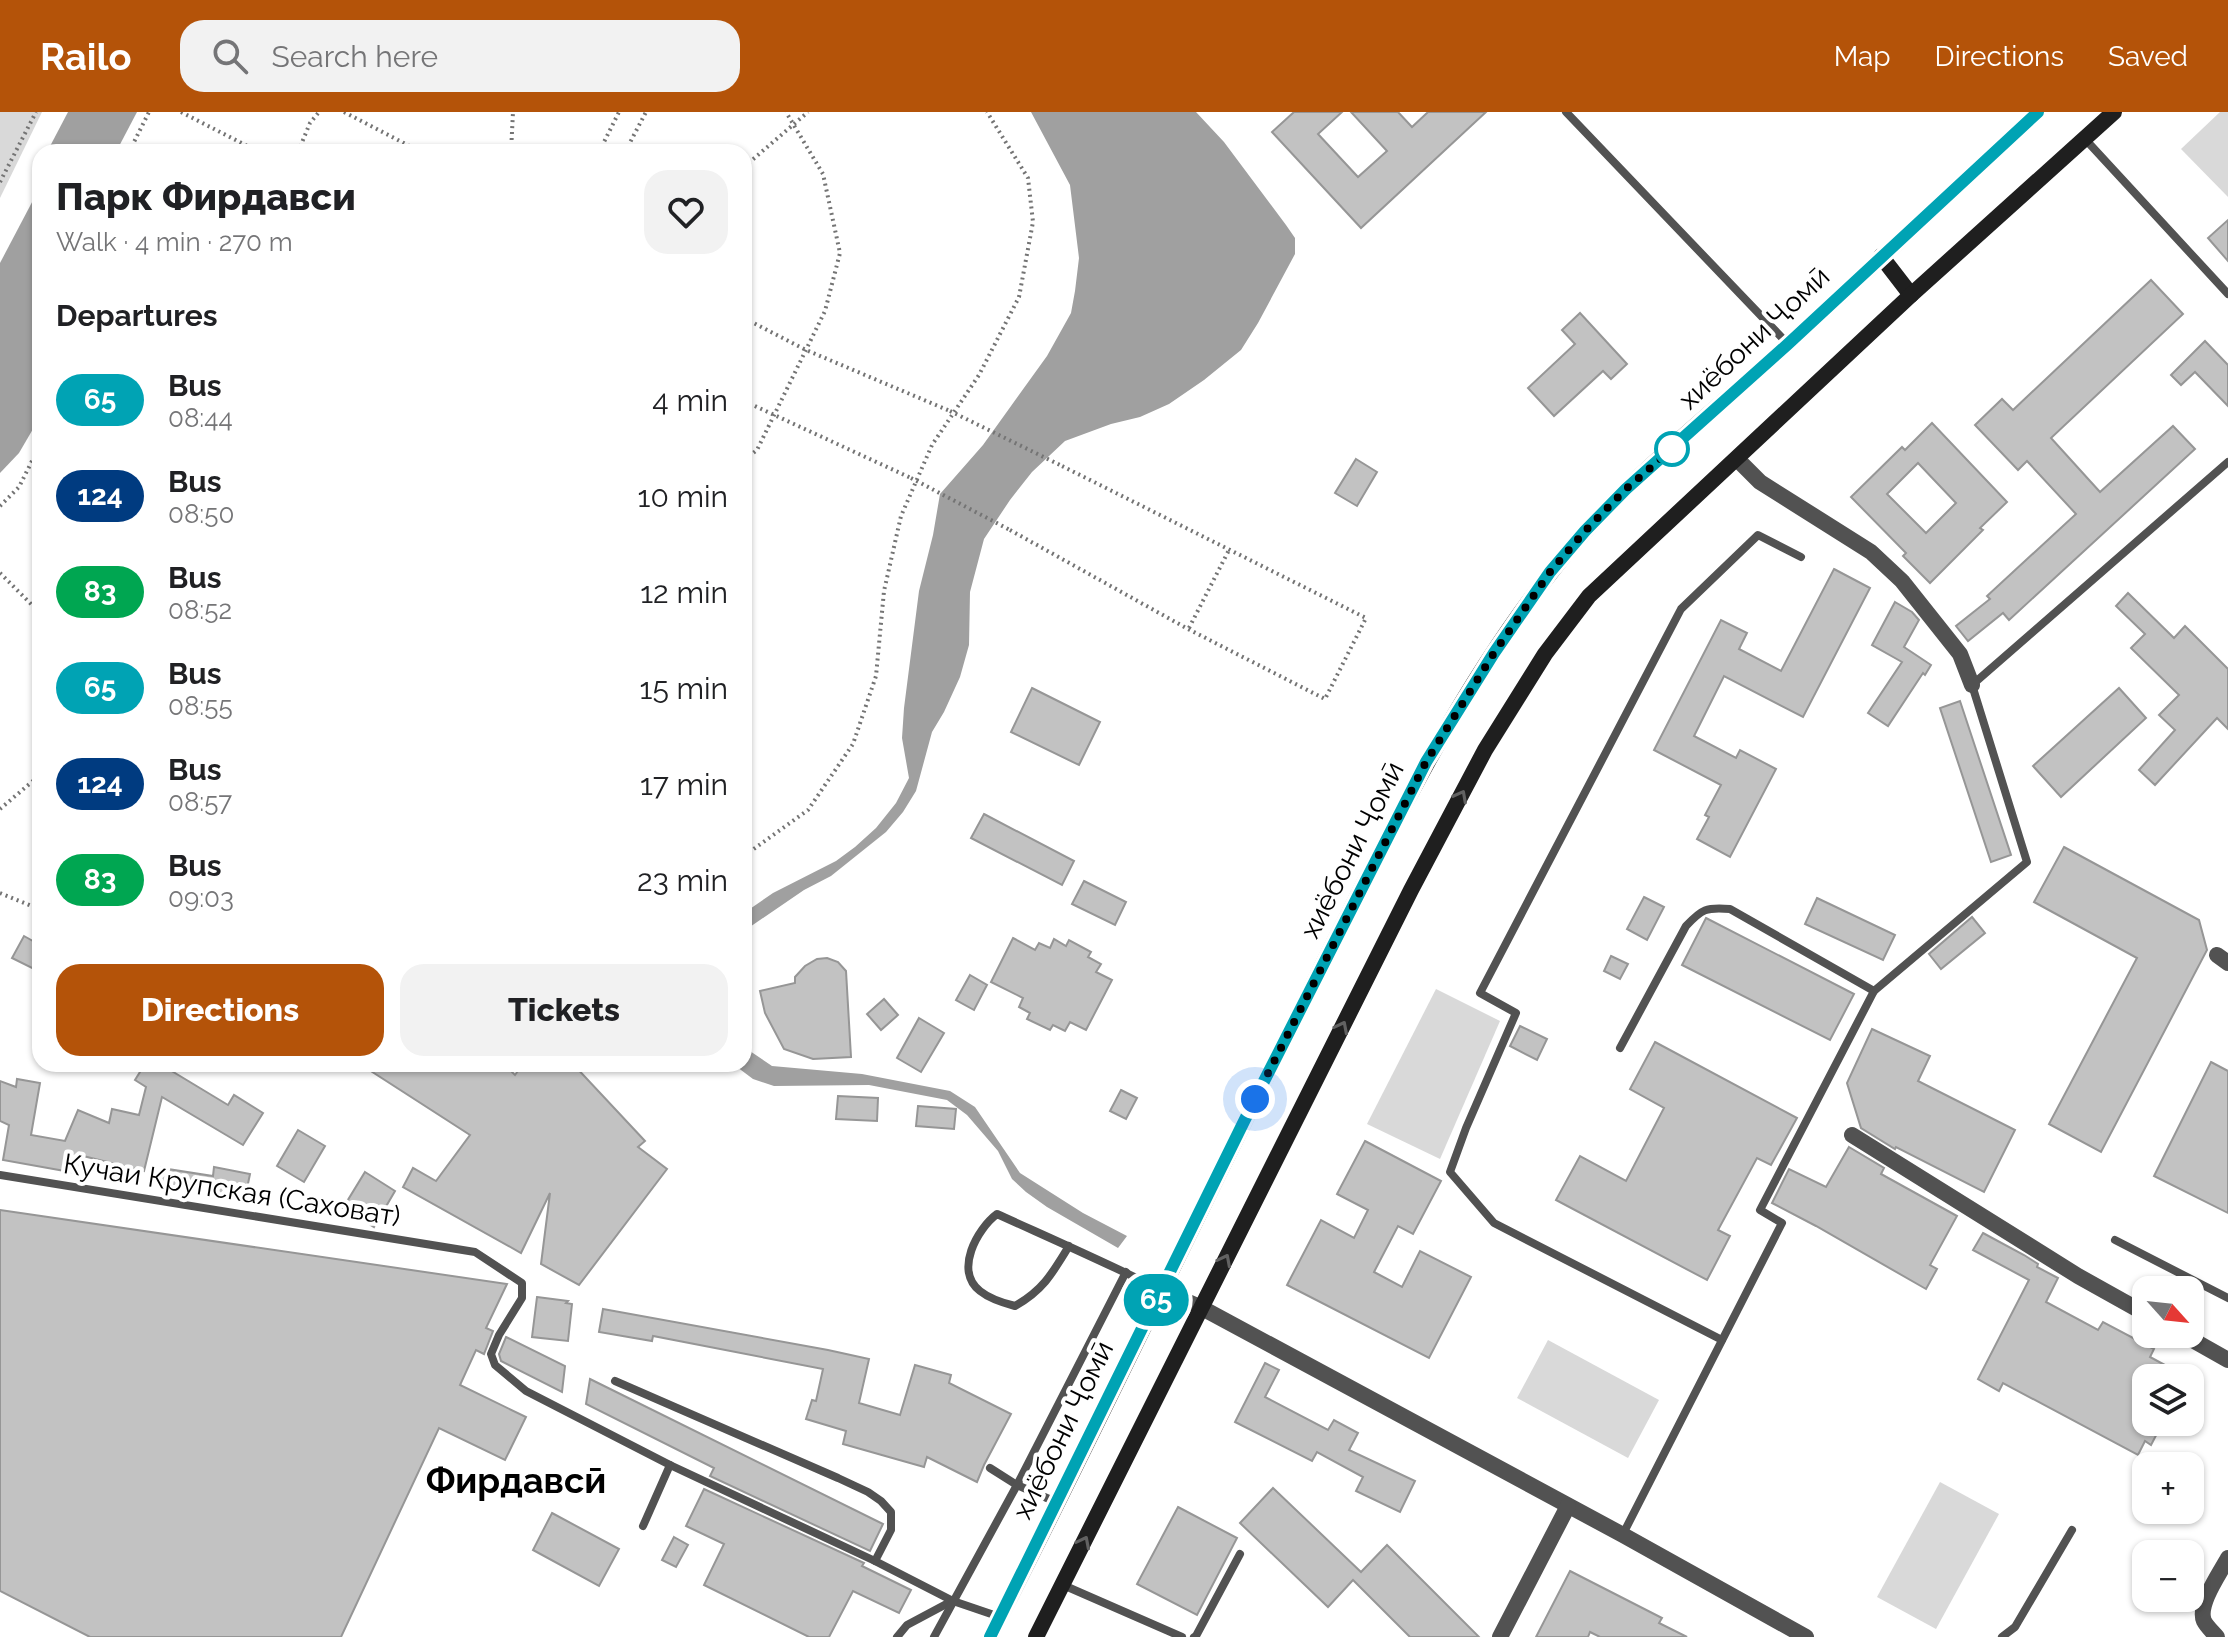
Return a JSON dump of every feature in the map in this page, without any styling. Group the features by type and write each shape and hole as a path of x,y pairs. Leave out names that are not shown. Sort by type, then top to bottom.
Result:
{"main road":[{"name":"хиёбони Ҷомӣ","path":"990,1637 1255,1099 1426,762 1494,653 1550,572 1626,489 2038,112"},
{"path":"1036,1637 1411,890 1485,750 1545,654 1589,596 1911,295 2114,112"},
{"path":"1881,256 1911,295"}],"street":[{"path":"1741,463 1760,482 1871,552 1890,569 1960,654 1972,685"},
{"path":"1852,1135 2078,1276 2132,1306"},
{"path":"1161,1290 1202,1308 1806,1637"},
{"path":"2204,1346 2228,1360"},
{"path":"1500,1637 1568,1506"},
{"path":"2217,1637 2205,1623 2204,1605 2228,1558"}],"lane":[{"path":"1566,112 1788,344"},
{"path":"2085,139 2228,294"},
{"path":"1623,1535 1782,1223 1760,1210 1874,991 2027,862 1972,685 2228,462"},
{"path":"1722,1340 1494,1223 1450,1172 1516,1013 1480,993 1681,609 1758,535 1801,557"},
{"path":"1620,1048 1686,926 1700,911 1712,907 1730,909 1874,991"},
{"name":"Кучаи Крупская (Саховат)","path":"0,1175 475,1252 522,1283 522,1298 491,1354 495,1365 526,1391 670,1465"},
{"path":"1069,1246 1035,1295 1015,1306 978,1290 969,1277 969,1257 975,1242 987,1221 997,1214 1069,1246 1126,1272 1161,1290"},
{"path":"2115,1240 2228,1298"},
{"path":"934,1637 1017,1485 1126,1272"},
{"path":"615,1381 838,1478 881,1501 891,1512 891,1530 875,1561"},
{"path":"643,1526 670,1465 953,1601 1000,1617"},
{"path":"990,1468 1017,1485 1056,1502"},
{"path":"2002,1637 2015,1627 2072,1530"},
{"path":"1194,1637 1240,1554"},
{"path":"1062,1585 1182,1637"},
{"path":"897,1637 907,1625 953,1601"}],"path":[{"path":"0,182 36,112"},
{"path":"133,144 149,112"},
{"path":"181,112 243,144"},
{"path":"301,144 310,123 319,112"},
{"path":"344,112 406,144"},
{"path":"511,144 513,112"},
{"path":"603,144 619,112"},
{"path":"629,144 646,112"},
{"path":"752,454 757,450 825,311 840,253 823,174 786,112"},
{"path":"752,160 808,112"},
{"path":"752,850 808,810 853,744 876,676 884,591 901,516 932,445 979,375 1019,297 1033,222 1028,178 987,112"},
{"path":"752,322 806,350 950,411 1366,618 1325,699 1188,629 911,478 752,405"},
{"path":"0,506 19,487 32,461"},
{"path":"1188,629 1230,548"},
{"path":"0,573 32,605"},
{"path":"0,809 32,782"},
{"path":"0,893 32,906"}],"shaded area":[{"path":"0,112 42,112 0,198"},
{"path":"68,112 137,112 120,144 51,144"},
{"path":"1031,112 1196,112 1224,142 1286,225 1295,238 1295,254 1241,350 1169,404 1140,417 1065,441 1032,472 984,539 970,592 969,645 960,677 932,732 916,791 886,832 831,876 804,890 752,926 752,907 773,893 836,861 876,828 896,803 909,778 902,738 904,708 919,591 940,494 983,445 1047,356 1071,313 1079,258 1070,185"},
{"path":"2220,112 2228,112 2228,197 2181,149"},
{"path":"32,202 32,431 19,453 0,473 0,263"},
{"path":"1436,989 1500,1021 1440,1159 1367,1124"},
{"path":"752,1052 772,1066 862,1074 950,1091 975,1107 1020,1173 1083,1213 1127,1236 1118,1248 1026,1192 1012,1179 998,1151 967,1115 947,1100 869,1085 774,1086 753,1079 744,1072 752,1072"},
{"path":"1548,1340 1659,1400 1628,1458 1517,1398"},
{"path":"1940,1482 1999,1514 1936,1629 1877,1597"}],"building":[{"path":"1294,112 1342,112 1318,134 1358,177 1387,151 1351,112 1398,112 1412,127 1428,112 1486,112 1361,228 1272,132"},
{"path":"2228,220 2228,261 2208,238"},
{"path":"2151,280 2183,314 2051,438 2100,492 2173,426 2195,449 2009,620 2003,613 1968,641 1956,626 1990,599 1987,596 2076,514 2027,461 2018,470 1975,425 2002,399 2013,410"},
{"path":"1580,313 1627,364 1611,379 1603,371 1554,416 1528,388 1575,344 1562,330"},
{"path":"2205,341 2228,365 2228,406 2195,372 2181,385 2171,375"},
{"path":"1932,423 2007,502 1930,583 1903,556 1906,553 1851,497 1902,447 1905,450","holes":["1918,463 1956,503 1926,533 1887,494"]},
{"path":"1356,459 1377,472 1357,506 1335,493"},
{"path":"1834,569 1870,588 1803,717 1724,676 1694,736 1736,758 1740,750 1776,769 1730,857 1697,839 1709,817 1705,815 1721,785 1654,750 1721,620 1747,633 1739,649 1781,671"},
{"path":"2128,593 2174,638 2185,626 2228,669 2228,729 2217,718 2155,785 2139,770 2175,730 2159,715 2179,695 2131,648 2145,634 2116,606"},
{"path":"1895,602 1919,620 1904,647 1931,665 1888,726 1868,713 1902,662 1872,645"},
{"path":"1032,688 1100,722 1079,765 1011,732"},
{"path":"2119,688 2146,718 2061,797 2033,766"},
{"path":"1960,701 2011,855 1991,862 1940,708"},
{"path":"984,814 1074,861 1062,885 971,838"},
{"path":"2064,847 2199,920 2207,950 2101,1152 2049,1124 2137,958 2034,902"},
{"path":"1084,881 1126,902 1115,925 1072,904"},
{"path":"1644,897 1664,907 1647,940 1627,929"},
{"path":"1817,898 1895,935 1883,960 1805,924"},
{"path":"1972,917 1985,933 1941,969 1929,954"},
{"path":"1706,918 1854,994 1830,1040 1682,965"},
{"path":"24,936 32,940 32,968 12,958"},
{"path":"1013,938 1035,950 1039,943 1050,948 1054,939 1066,946 1069,940 1091,952 1088,957 1101,964 1096,972 1112,980 1086,1030 1070,1022 1065,1031 1053,1025 1050,1030 1027,1019 1030,1013 1019,1007 1023,998 991,982"},
{"path":"1611,956 1628,964 1620,979 1604,971"},
{"path":"827,958 838,962 846,971 851,1057 813,1059 784,1049 765,1013 760,991 795,983 795,977 805,966 817,959"},
{"path":"970,975 987,985 974,1010 956,1000"},
{"path":"884,999 898,1015 881,1030 867,1014"},
{"path":"919,1018 944,1033 921,1072 897,1058"},
{"path":"1520,1026 1547,1039 1537,1060 1510,1046"},
{"path":"1872,1029 1930,1056 1918,1081 2015,1130 1984,1192 1895,1149 1861,1128 1847,1083"},
{"path":"1655,1042 1797,1118 1771,1165 1757,1158 1718,1230 1730,1236 1707,1280 1556,1200 1580,1156 1626,1181 1664,1108 1630,1089"},
{"path":"2211,1062 2228,1071 2228,1213 2154,1176"},
{"path":"140,1072 173,1072 228,1105 234,1095 263,1113 243,1145 162,1097 144,1171 79,1155 76,1173 3,1160 9,1125 0,1121 0,1081 16,1087 17,1079 40,1083 31,1135 65,1141 78,1110 109,1123 112,1109 139,1115 146,1087 135,1080"},
{"path":"372,1072 512,1072 515,1075 517,1072 580,1072 645,1141 638,1147 667,1169 579,1285 541,1264 550,1193 521,1253 403,1187 413,1168 436,1181 470,1135"},
{"path":"1121,1090 1137,1098 1126,1119 1110,1111"},
{"path":"838,1096 878,1098 877,1121 836,1119"},
{"path":"918,1106 956,1109 954,1129 916,1126"},
{"path":"298,1130 325,1146 304,1182 277,1166"},
{"path":"1365,1141 1441,1181 1413,1234 1398,1226 1374,1272 1402,1287 1420,1251 1471,1277 1429,1358 1287,1285 1321,1220 1354,1238 1368,1210 1337,1194"},
{"path":"1849,1147 1884,1168 1881,1174 1957,1216 1930,1265 1937,1269 1926,1289 1772,1203 1789,1169 1826,1187"},
{"path":"214,1167 250,1174 245,1198 158,1183 161,1168 213,1176"},
{"path":"365,1172 395,1191 374,1227 343,1208"},
{"path":"0,1210 507,1284 486,1328 493,1331 484,1354 476,1350 460,1385 526,1417 505,1460 439,1428 341,1637 90,1637 0,1591"},
{"path":"1983,1233 2024,1255 2038,1264 2037,1267 2058,1278 2046,1302 2098,1330 2103,1322 2132,1337 2132,1348 2154,1349 2150,1357 2163,1364 2132,1364 2132,1436 2156,1436 2151,1445 2145,1441 2140,1452 2132,1452 2003,1383 1999,1391 1978,1379 2029,1280 1973,1250"},
{"path":"537,1297 572,1304 568,1341 532,1337"},
{"path":"603,1309 869,1359 859,1403 900,1415 915,1365 951,1375 949,1383 1011,1414 977,1482 927,1457 924,1467 843,1444 846,1431 806,1419 812,1400 816,1401 823,1369 653,1336 652,1341 599,1332"},
{"path":"506,1337 565,1366 562,1392 501,1361 499,1354"},
{"path":"1265,1363 1279,1370 1265,1397 1328,1430 1334,1420 1358,1433 1349,1450 1415,1481 1400,1512 1356,1491 1363,1477 1317,1452 1312,1461 1235,1422"},
{"path":"590,1379 883,1524 870,1551 710,1476 714,1468 586,1404"},
{"path":"1273,1488 1361,1572 1387,1545 1479,1637 1410,1637 1353,1580 1328,1607 1240,1523"},
{"path":"704,1489 864,1563 862,1566 911,1590 899,1613 853,1591 829,1637 809,1637 704,1585 724,1544 686,1526"},
{"path":"1178,1507 1237,1538 1197,1615 1137,1584"},
{"path":"552,1513 619,1549 599,1586 533,1550"},
{"path":"674,1537 688,1545 676,1567 662,1560"},
{"path":"1570,1571 1662,1618 1659,1623 1687,1637 1600,1637 1590,1632 1588,1637 1536,1637"}],"bus line":[{"name":"65","path":"990,1637 1255,1099 1426,762 1494,653 1550,572 1626,489 2038,112"}],"district":[{"name":"Фирдавсӣ","path":"516,1480"}],"route":[{"path":"1255,1099 1426,762 1494,653 1550,572 1585,531 1626,489 1672,449"}]}
